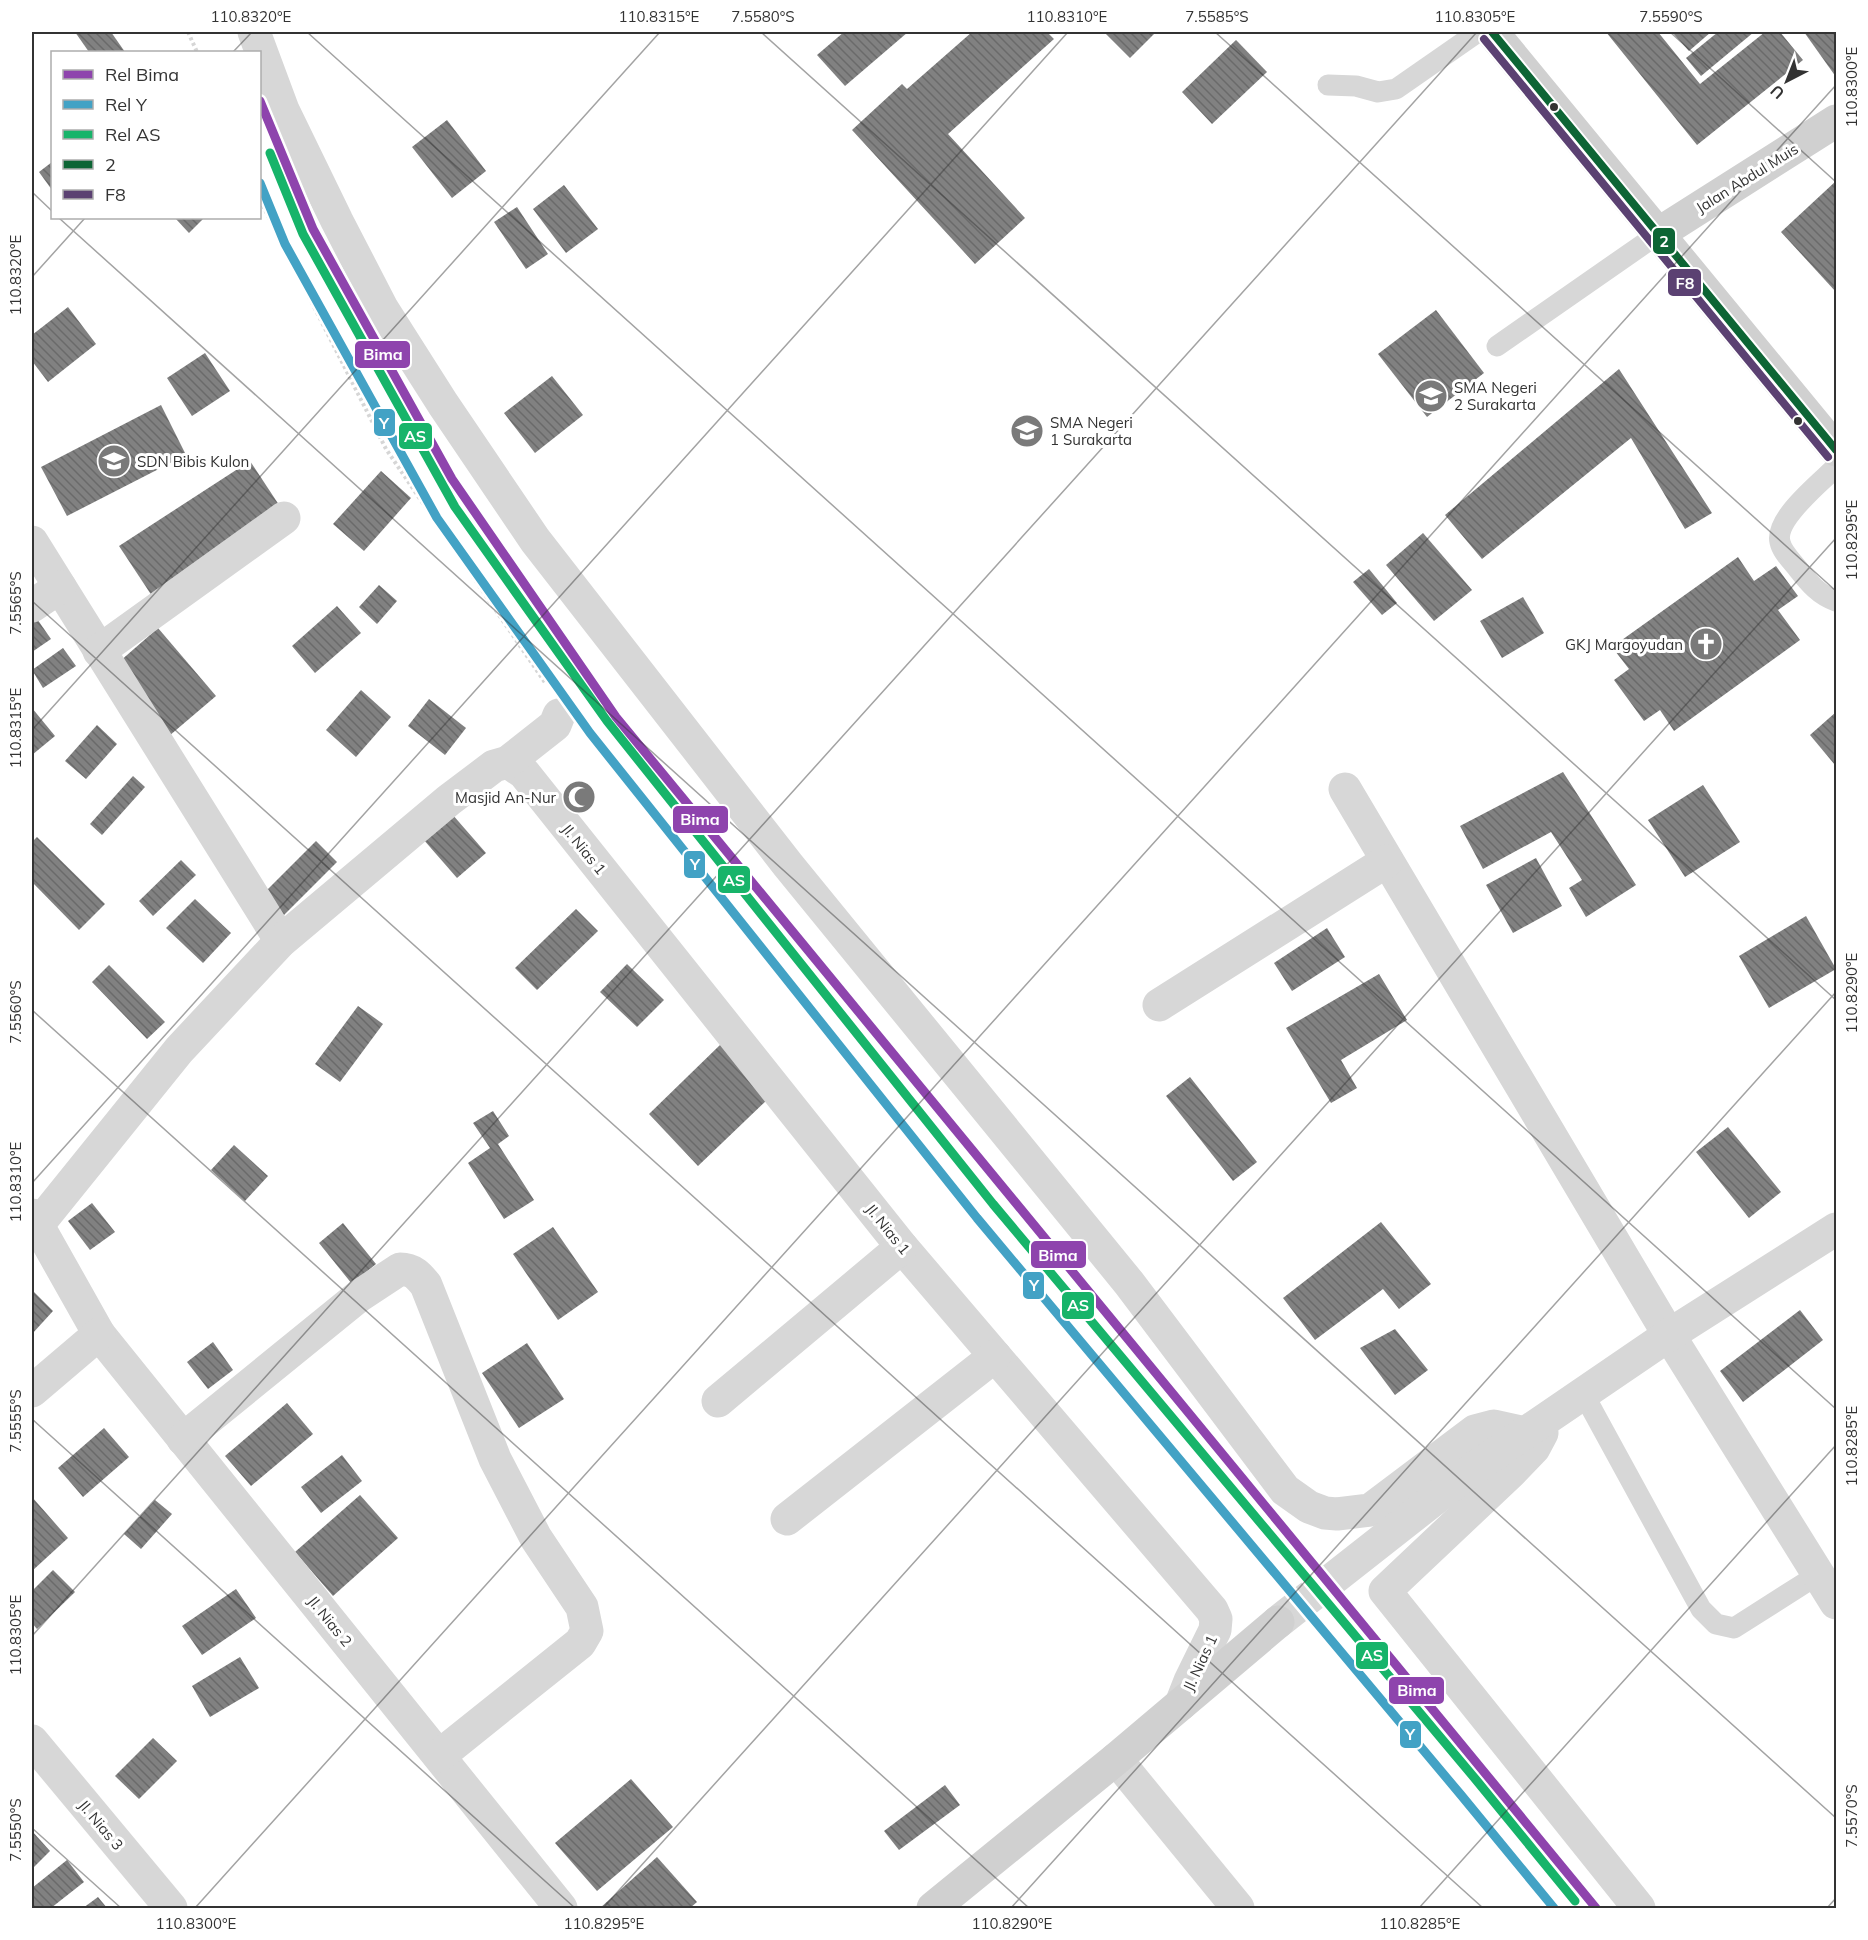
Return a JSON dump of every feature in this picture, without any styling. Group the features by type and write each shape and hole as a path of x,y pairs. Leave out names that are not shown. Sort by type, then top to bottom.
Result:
{"main road":[{"path":"1492,32 1836,450"},
{"name":"Jalan Abdul Muis","path":"1658,234 1836,121"},
{"path":"933,1908 1116,1759 1278,1622"}],"street":[{"path":"254,32 283,110 382,308 535,540 788,865 1129,1283 1285,1491 1309,1507 1325,1513 1370,1510 1475,1431 1494,1426 1534,1426"},
{"path":"99,651 284,518"},
{"path":"32,542 281,941"},
{"path":"32,606 60,587"},
{"path":"34,1220 179,1050 281,941 449,800 494,766 508,762 555,725 559,715"},
{"name":"Jl. Nias 1","path":"508,762 524,773 902,1247 1212,1610 1216,1619 1215,1630 1181,1704"},
{"path":"1345,789 1669,1335 1836,1603"},
{"path":"1159,1005 1387,861"},
{"name":"Jl. Nias 2","path":"34,1220 99,1334 561,1908"},
{"path":"1278,1622 1474,1468 1669,1335 1836,1229"},
{"path":"718,1401 902,1247"},
{"path":"183,1438 359,1296 400,1269 408,1269 419,1275 426,1285 495,1459 536,1538 582,1607 587,1631 580,1642 439,1756"},
{"path":"32,1391 99,1334"},
{"path":"787,1519 995,1356"},
{"path":"1534,1426 1541,1436 1510,1473 1385,1591 1640,1908"},
{"name":"Jl. Nias 3","path":"32,1741 171,1908"},
{"path":"1116,1759 1238,1908"}],"lane":[{"path":"1328,85 1356,86 1378,92 1395,89 1478,32"},
{"path":"1497,346 1658,234"},
{"path":"1836,467 1785,520 1779,533 1779,540 1784,552 1813,587 1824,596 1836,601"},
{"path":"1583,1393 1701,1609 1716,1624 1734,1628 1819,1574"}],"path":[{"path":"189,32 197,51"},
{"path":"261,202 387,449 549,688 559,715"}],"building":[{"path":"75,32 111,32 124,51 88,51"},
{"path":"844,32 908,32 845,86 817,55"},
{"path":"972,32 1047,32 1054,39 948,134 1025,218 975,264 852,130 902,84 907,89"},
{"path":"1104,32 1156,32 1130,58"},
{"path":"1606,32 1658,32 1700,84 1765,32 1780,32 1803,60 1697,145"},
{"path":"1672,32 1711,32 1689,51"},
{"path":"1718,32 1754,32 1701,76 1686,58"},
{"path":"1804,32 1836,32 1836,77"},
{"path":"1236,40 1267,72 1212,124 1182,92"},
{"path":"447,120 486,171 452,198 412,147"},
{"path":"51,163 51,189 39,172"},
{"path":"1836,181 1836,292 1781,232"},
{"path":"564,185 598,229 566,253 533,209"},
{"path":"517,207 548,254 526,269 494,222"},
{"path":"176,219 203,219 189,233"},
{"path":"68,307 96,344 48,382 32,361 32,335"},
{"path":"1436,310 1484,373 1427,417 1378,354"},
{"path":"205,353 230,391 192,416 167,378"},
{"path":"1619,369 1712,513 1685,529 1631,438 1482,559 1445,515"},
{"path":"552,376 583,415 535,453 504,413"},
{"name":"SDN Bibis Kulon","path":"161,405 186,455 67,516 41,467"},
{"path":"250,461 285,514 154,599 119,546"},
{"path":"381,471 411,498 364,551 333,524"},
{"path":"1423,533 1472,590 1434,621 1386,565"},
{"name":"GKJ Margoyudan","path":"1738,557 1754,581 1776,566 1798,596 1778,610 1800,640 1674,731 1660,710 1644,721 1614,680 1629,669 1612,647"},
{"path":"1369,569 1397,603 1382,615 1353,582"},
{"path":"379,585 397,601 377,624 359,607"},
{"path":"1523,597 1544,633 1502,658 1480,621"},
{"path":"337,606 361,633 315,673 292,646"},
{"path":"35,616 51,639 32,652 32,618"},
{"path":"158,628 216,696 169,736 111,669"},
{"path":"63,648 76,666 43,688 32,670"},
{"path":"361,690 391,717 356,757 326,730"},
{"path":"429,699 466,728 445,755 408,726"},
{"path":"32,708 55,736 32,755"},
{"path":"1836,712 1836,763 1835,765 1810,735"},
{"path":"97,725 117,744 86,779 65,761"},
{"path":"1563,772 1636,885 1586,917 1569,888 1582,880 1551,832 1483,869 1460,826"},
{"path":"133,776 145,787 102,835 90,824"},
{"path":"1703,785 1740,842 1685,877 1648,820"},
{"path":"452,814 486,853 457,878 423,839"},
{"path":"37,837 105,904 79,930 32,882 32,842"},
{"path":"316,841 337,862 281,918 260,897"},
{"path":"1536,858 1562,906 1513,933 1486,885"},
{"path":"181,860 196,875 153,916 139,901"},
{"path":"195,899 231,933 203,963 166,928"},
{"path":"576,909 598,931 537,990 515,968"},
{"path":"1806,916 1836,969 1769,1008 1739,956"},
{"path":"1327,928 1345,957 1292,991 1274,963"},
{"path":"627,964 664,1000 637,1027 600,992"},
{"path":"109,965 165,1022 147,1039 92,982"},
{"path":"1379,974 1407,1020 1341,1060 1357,1088 1331,1103 1286,1028"},
{"path":"358,1006 383,1024 340,1082 315,1064"},
{"path":"721,1044 771,1096 698,1166 649,1114"},
{"path":"1190,1077 1257,1162 1233,1181 1166,1096"},
{"path":"493,1111 509,1136 498,1144 534,1200 504,1219 468,1163 490,1148 473,1123"},
{"path":"1728,1127 1781,1192 1749,1218 1696,1152"},
{"path":"234,1145 268,1176 245,1201 211,1170"},
{"path":"92,1203 115,1232 90,1250 68,1221"},
{"path":"1381,1222 1431,1284 1399,1309 1383,1289 1315,1340 1283,1298"},
{"path":"343,1223 376,1264 352,1284 319,1243"},
{"path":"553,1227 598,1292 558,1320 513,1254"},
{"path":"32,1290 53,1311 32,1334"},
{"path":"1800,1310 1823,1340 1743,1402 1720,1371"},
{"path":"1395,1329 1428,1370 1395,1395 1360,1348"},
{"path":"213,1342 233,1370 208,1389 187,1362"},
{"path":"527,1343 564,1399 519,1428 482,1373"},
{"path":"287,1403 313,1434 251,1486 225,1456"},
{"path":"104,1428 129,1457 83,1497 58,1468"},
{"path":"342,1455 362,1481 321,1513 301,1487"},
{"path":"360,1495 398,1538 333,1596 295,1552"},
{"path":"32,1497 68,1538 32,1571"},
{"path":"155,1500 172,1514 141,1549 124,1534"},
{"path":"53,1570 75,1592 37,1629 32,1623 32,1591"},
{"path":"236,1589 256,1618 202,1655 182,1626"},
{"path":"240,1657 259,1688 210,1717 192,1686"},
{"path":"153,1738 177,1761 139,1799 115,1776"},
{"path":"631,1779 673,1827 597,1891 555,1843"},
{"path":"945,1785 960,1805 899,1850 884,1831"},
{"path":"32,1831 50,1851 32,1869"},
{"path":"657,1857 697,1902 690,1908 600,1908"},
{"path":"67,1860 84,1882 51,1908 32,1908 32,1888"},
{"path":"98,1897 107,1908 83,1908"}],"rail line":[{"name":"Bima","path":"261,103 313,229 452,479 616,717 1596,1908"},
{"name":"AS","path":"270,153 303,234 455,507 607,721 993,1204 1575,1901"},
{"name":"Y","path":"261,185 285,244 437,518 590,733 977,1218 1554,1908"}],"transit line":[{"name":"2","path":"1492,32 1836,450"},
{"name":"F8","path":"1484,39 1828,457"}],"place":[{"name":"SMA Negeri 2 Surakarta","path":"1431,396"},
{"name":"SMA Negeri 1 Surakarta","path":"1027,431"},
{"name":"SDN Bibis Kulon","path":"114,461"},
{"name":"GKJ Margoyudan","path":"1706,644"},
{"name":"Masjid An-Nur","path":"579,797"}]}
